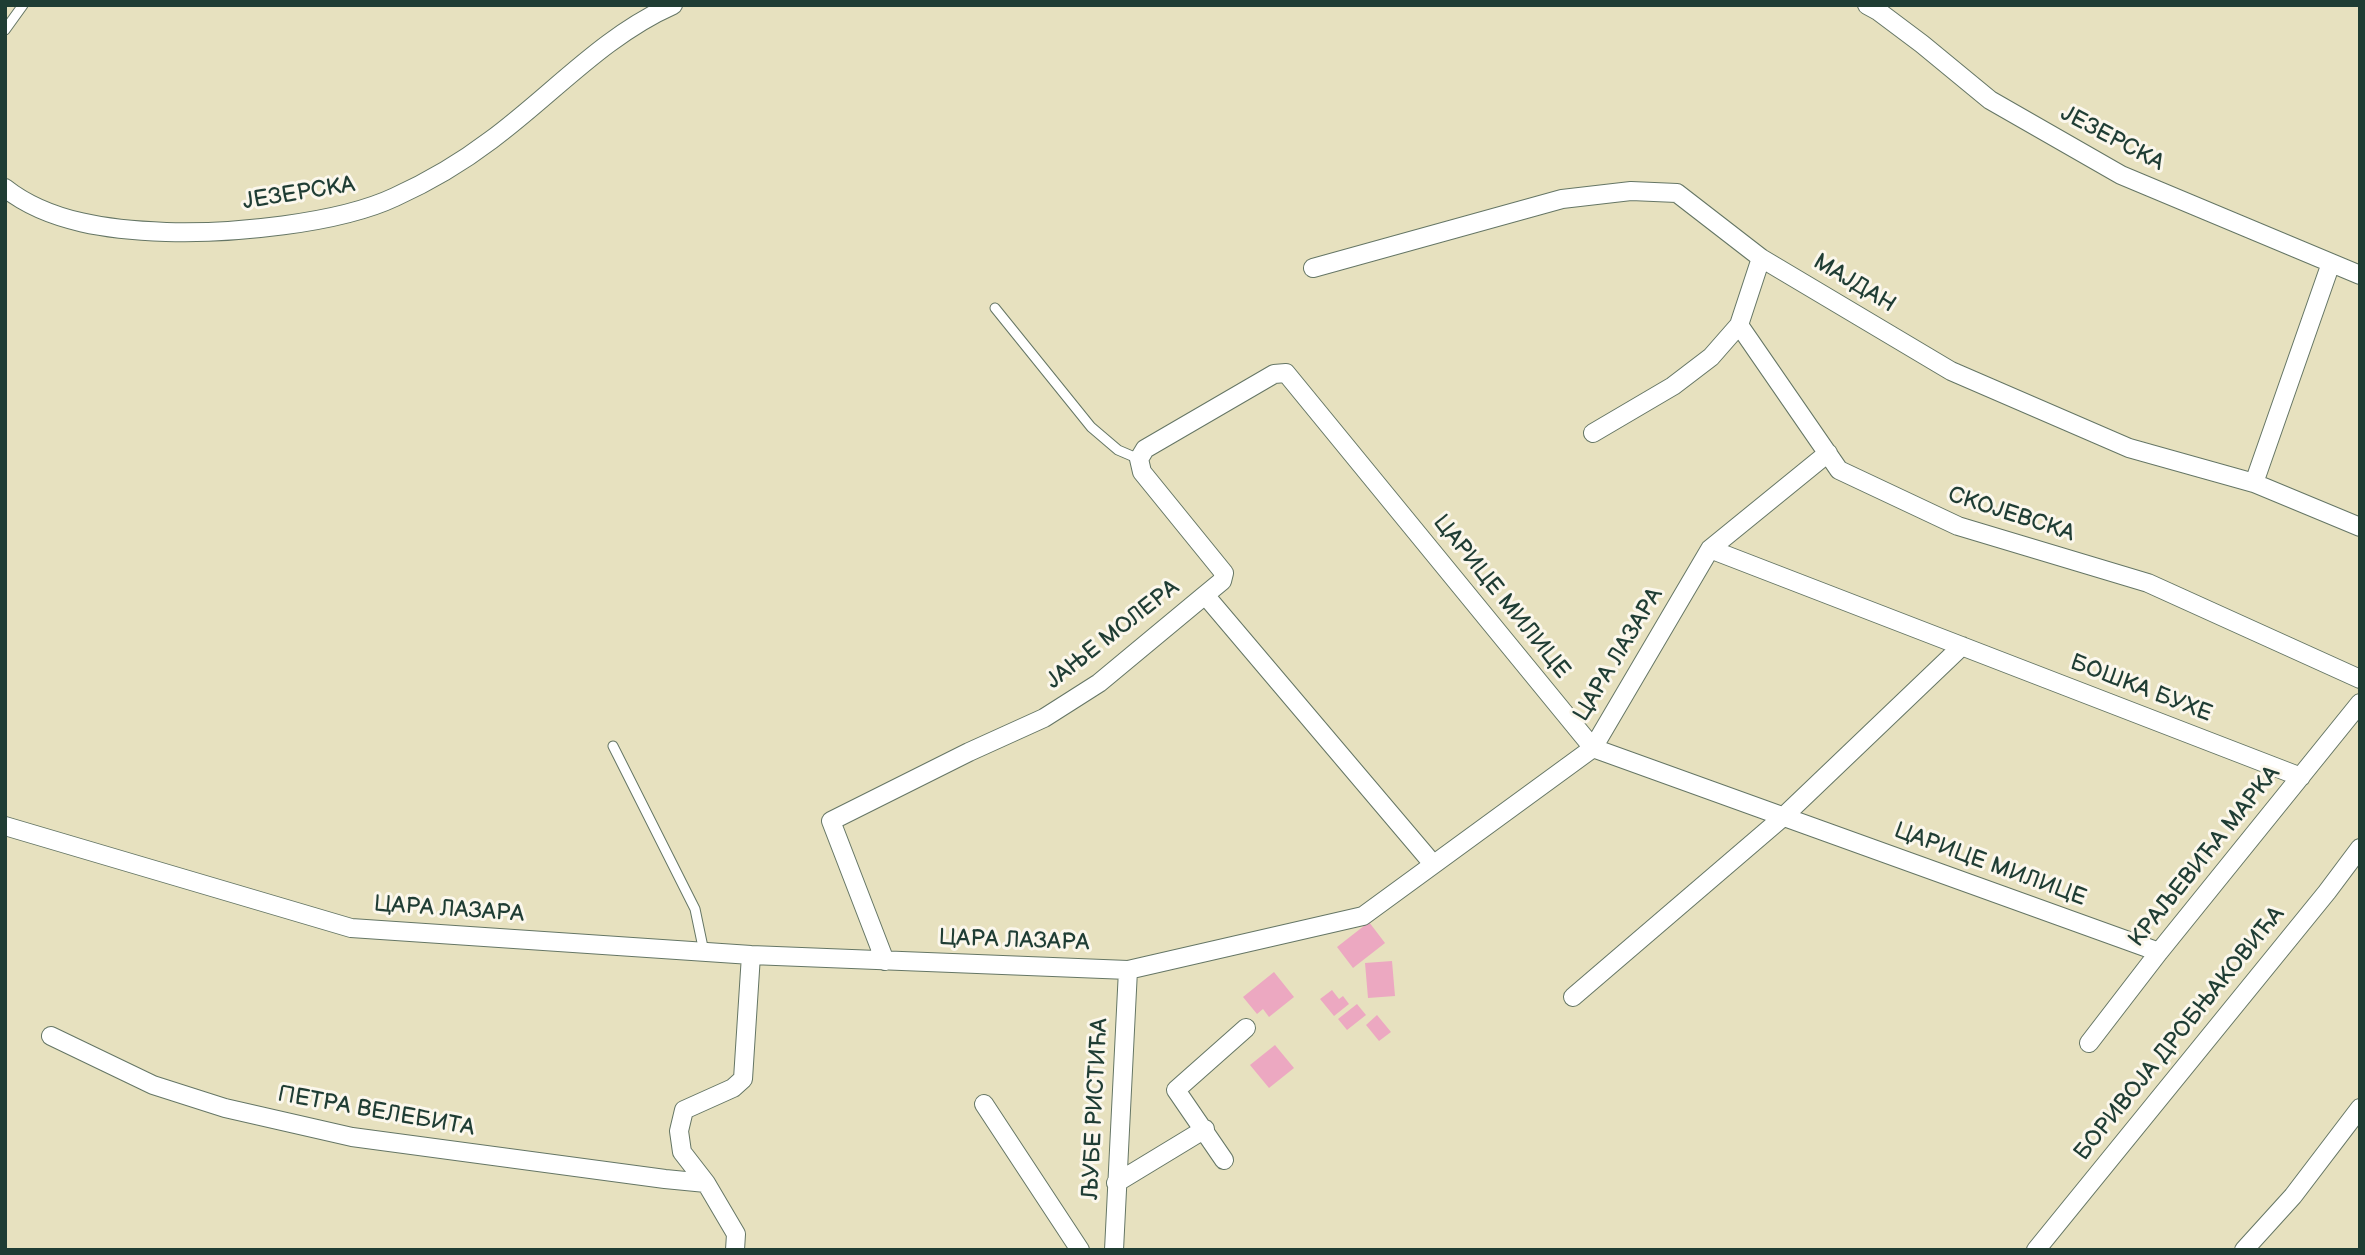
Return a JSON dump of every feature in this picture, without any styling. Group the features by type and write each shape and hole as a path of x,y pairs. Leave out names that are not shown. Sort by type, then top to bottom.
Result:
{"street":[{"name":"ЈЕЗЕРСКА","path":"5,188 19,199 47,212 96,225 156,232 196,233 340,215 395,197 446,170 491,140 626,30 674,5"},
{"name":"ЈЕЗЕРСКА","path":"1867,5 1878,10 1912,36 1990,100 2121,175 2360,275"},
{"name":"МАЈДАН","path":"1317,268 1562,199 1631,191 1677,193 1761,258 1951,371 2129,448 2254,483 2360,527"},
{"path":"1593,433 1673,386 1712,357 1739,325 1761,258"},
{"path":"2254,483 2331,263"},
{"name":"СКОЈЕВСКА","path":"1739,325 1839,470 1958,526 2148,583 2360,679"},
{"name":"ЦАРИЦЕ МИЛИЦЕ","path":"1139,459 1145,449 1274,374 1286,373 1593,748 2159,952"},
{"name":"ЦАРА ЛАЗАРА","path":"5,826 351,928 751,956 1128,970 1363,916 1593,748 1710,549 1828,453"},
{"path":"1139,459 1142,472 1224,573 1222,581 1205,595"},
{"name":"БОШКА БУХЕ","path":"1710,549 2301,777"},
{"name":"ЈАЊЕ МОЛЕРА","path":"885,961 831,821 1044,718 1099,683 1205,595 1433,864"},
{"path":"1573,997 1783,817 1962,646"},
{"name":"КРАЉЕВИЋА МАРКА","path":"2089,1043 2159,952 2360,704"},
{"name":"БОРИВОЈА ДРОБЊАКОВИЋА","path":"2036,1250 2360,848"},
{"path":"735,1250 736,1234 706,1183 682,1152 678,1131 684,1110 733,1088 743,1079 751,956"},
{"name":"ЉУБЕ РИСТИЋА","path":"1114,1250 1128,970"},
{"path":"1224,1160 1176,1090 1246,1028"},
{"name":"ПЕТРА ВЕЛЕБИТА","path":"51,1036 153,1085 225,1108 352,1137 706,1183"},
{"path":"984,1104 1080,1250"},
{"path":"2244,1250 2293,1196 2360,1108"},
{"path":"1116,1183 1205,1129"}],"lane":[{"path":"6,29 12,5"},
{"path":"6,29 23,5"},
{"path":"995,308 1091,427 1118,450 1139,459"},
{"path":"613,746 695,909 704,952"}],"building":[{"path":"1369,922 1385,943 1353,968 1337,947"},
{"path":"1392,961 1395,996 1368,998 1365,963"},
{"path":"1274,972 1294,997 1269,1017 1263,1009 1257,1014 1243,997"},
{"path":"1332,990 1339,999 1343,996 1349,1004 1334,1016 1320,999"},
{"path":"1357,1004 1366,1015 1347,1030 1338,1019"},
{"path":"1377,1015 1391,1032 1379,1041 1366,1025"},
{"path":"1275,1045 1294,1068 1269,1088 1250,1065"}]}
